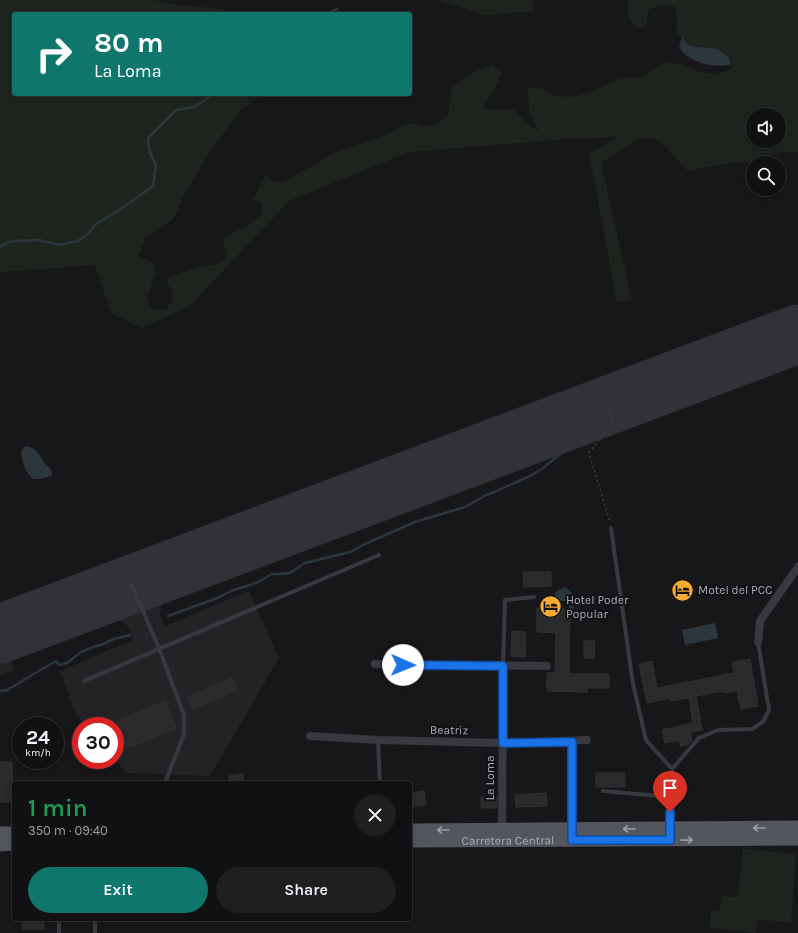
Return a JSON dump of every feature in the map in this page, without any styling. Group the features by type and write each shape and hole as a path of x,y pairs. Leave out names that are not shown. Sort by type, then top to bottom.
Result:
{"main road":[{"name":"Carretera Central","path":"670,834 798,827"},
{"name":"Carretera Central","path":"412,830 502,835"},
{"path":"0,833 12,833"},
{"name":"Carretera Central","path":"412,841 502,835 572,834 670,834 798,839"},
{"path":"0,845 12,844"}],"street":[{"path":"758,642 760,621 798,567"},
{"path":"375,664 547,666"},
{"name":"La Loma","path":"502,835 503,666"},
{"name":"Beatriz","path":"310,736 378,740 503,743 572,742 587,740"},
{"path":"572,742 572,834"},
{"path":"670,834 671,797"}],"lane":[{"path":"611,528 633,684 646,740 672,769"},
{"path":"84,681 379,555"},
{"path":"131,584 159,648 184,715 184,734 165,781"},
{"name":"La Loma","path":"503,666 505,600 534,597"},
{"path":"603,791 671,797 672,769 700,738 718,730 752,728 763,722 769,710 758,642"},
{"path":"378,740 380,781"},
{"path":"59,921 59,933"},
{"path":"95,921 95,933"}],"path":[{"path":"608,405 613,422 589,453 611,528"}],"shaded area":[{"path":"0,0 154,0 173,4 220,9 229,12 12,12 12,96 261,96 241,109 208,155 184,194 176,215 171,221 161,226 144,240 138,257 154,264 156,273 147,297 150,306 156,310 166,309 172,301 173,292 167,283 167,278 200,267 217,264 225,259 227,252 223,241 226,236 249,225 263,213 262,204 253,199 266,175 273,182 282,182 334,153 379,138 404,125 412,123 422,127 438,124 448,115 452,88 481,69 492,65 502,72 483,109 514,109 524,121 539,132 529,111 528,87 543,89 555,96 572,97 590,92 620,79 643,76 665,62 684,65 698,71 715,75 732,69 731,59 717,49 690,46 677,33 676,7 660,5 648,10 646,27 638,29 627,13 629,0 798,0 798,152 778,153 772,156 746,156 746,162 717,165 688,171 659,140 641,138 601,163 632,301 617,302 589,153 619,137 568,139 409,152 289,201 190,306 142,328 111,313 95,265 0,272"},
{"path":"436,0 531,0 534,3 533,13 520,12 485,15"},
{"path":"682,38 690,46 717,49 729,57 731,65 709,65 688,57 679,46"},
{"path":"798,314 798,352 163,594 160,615 165,626 249,591 279,658 210,776 127,773 123,769 124,717 78,717 76,715 60,671 133,640 129,627 112,615 9,651 14,670 0,676 0,622"},
{"path":"25,446 34,449 37,452 51,469 52,475 45,478 33,479 25,469 23,463 21,451"},
{"path":"566,587 574,596 573,610 570,610 567,601 559,601 556,598 555,593"},
{"path":"715,623 718,638 685,645 682,630"},
{"path":"743,849 796,854 791,923 758,919 756,933 710,928 711,911 720,910 721,896 738,897"}],"building":[{"path":"523,572 551,572 551,586 524,587"},
{"path":"537,608 565,609 565,614 570,615 569,674 609,674 609,688 587,688 587,692 547,691 547,673 555,673 556,633 537,632"},
{"path":"512,631 526,632 525,657 511,656"},
{"path":"584,641 595,641 594,658 584,658"},
{"path":"750,659 758,706 741,709 737,691 724,693 723,691 696,696 702,730 690,732 692,740 689,744 681,746 679,740 665,743 662,730 693,723 689,698 670,701 670,698 647,703 639,664 652,661 657,688 734,673 732,662"},
{"path":"232,678 237,690 193,709 188,697"},
{"path":"165,701 176,728 127,748 124,741 124,719"},
{"path":"0,762 12,762 12,802 0,802"},
{"path":"596,773 625,773 625,787 596,787"},
{"path":"243,774 244,781 230,781 229,776"},
{"path":"424,791 426,805 412,807 412,793"},
{"path":"546,793 547,806 516,807 515,795"},
{"path":"481,797 497,797 497,808 481,808"},
{"path":"22,921 44,921 44,929 22,929"}],"waterway":[{"path":"330,12 337,9"},
{"path":"0,246 12,241 39,240 59,245 78,241 88,234 96,224 118,211 153,186 156,166 149,150 148,138 176,110 194,107 211,96"},
{"path":"168,616 220,597 231,591 256,583 272,574 290,573 305,563 350,552 415,522 465,507 486,495 528,477 542,469 570,446 585,444 598,433"},
{"path":"0,691 7,690 56,661 59,665 67,663 81,652 114,639 130,635"}],"runway":[{"path":"0,634 798,334"}],"place":[{"name":"Motel del PCC","path":"683,590"},
{"name":"Hotel Poder Popular","path":"551,607"}],"route":[{"path":"403,665 503,666 503,743 572,742 572,840 670,840 670,812"}]}
